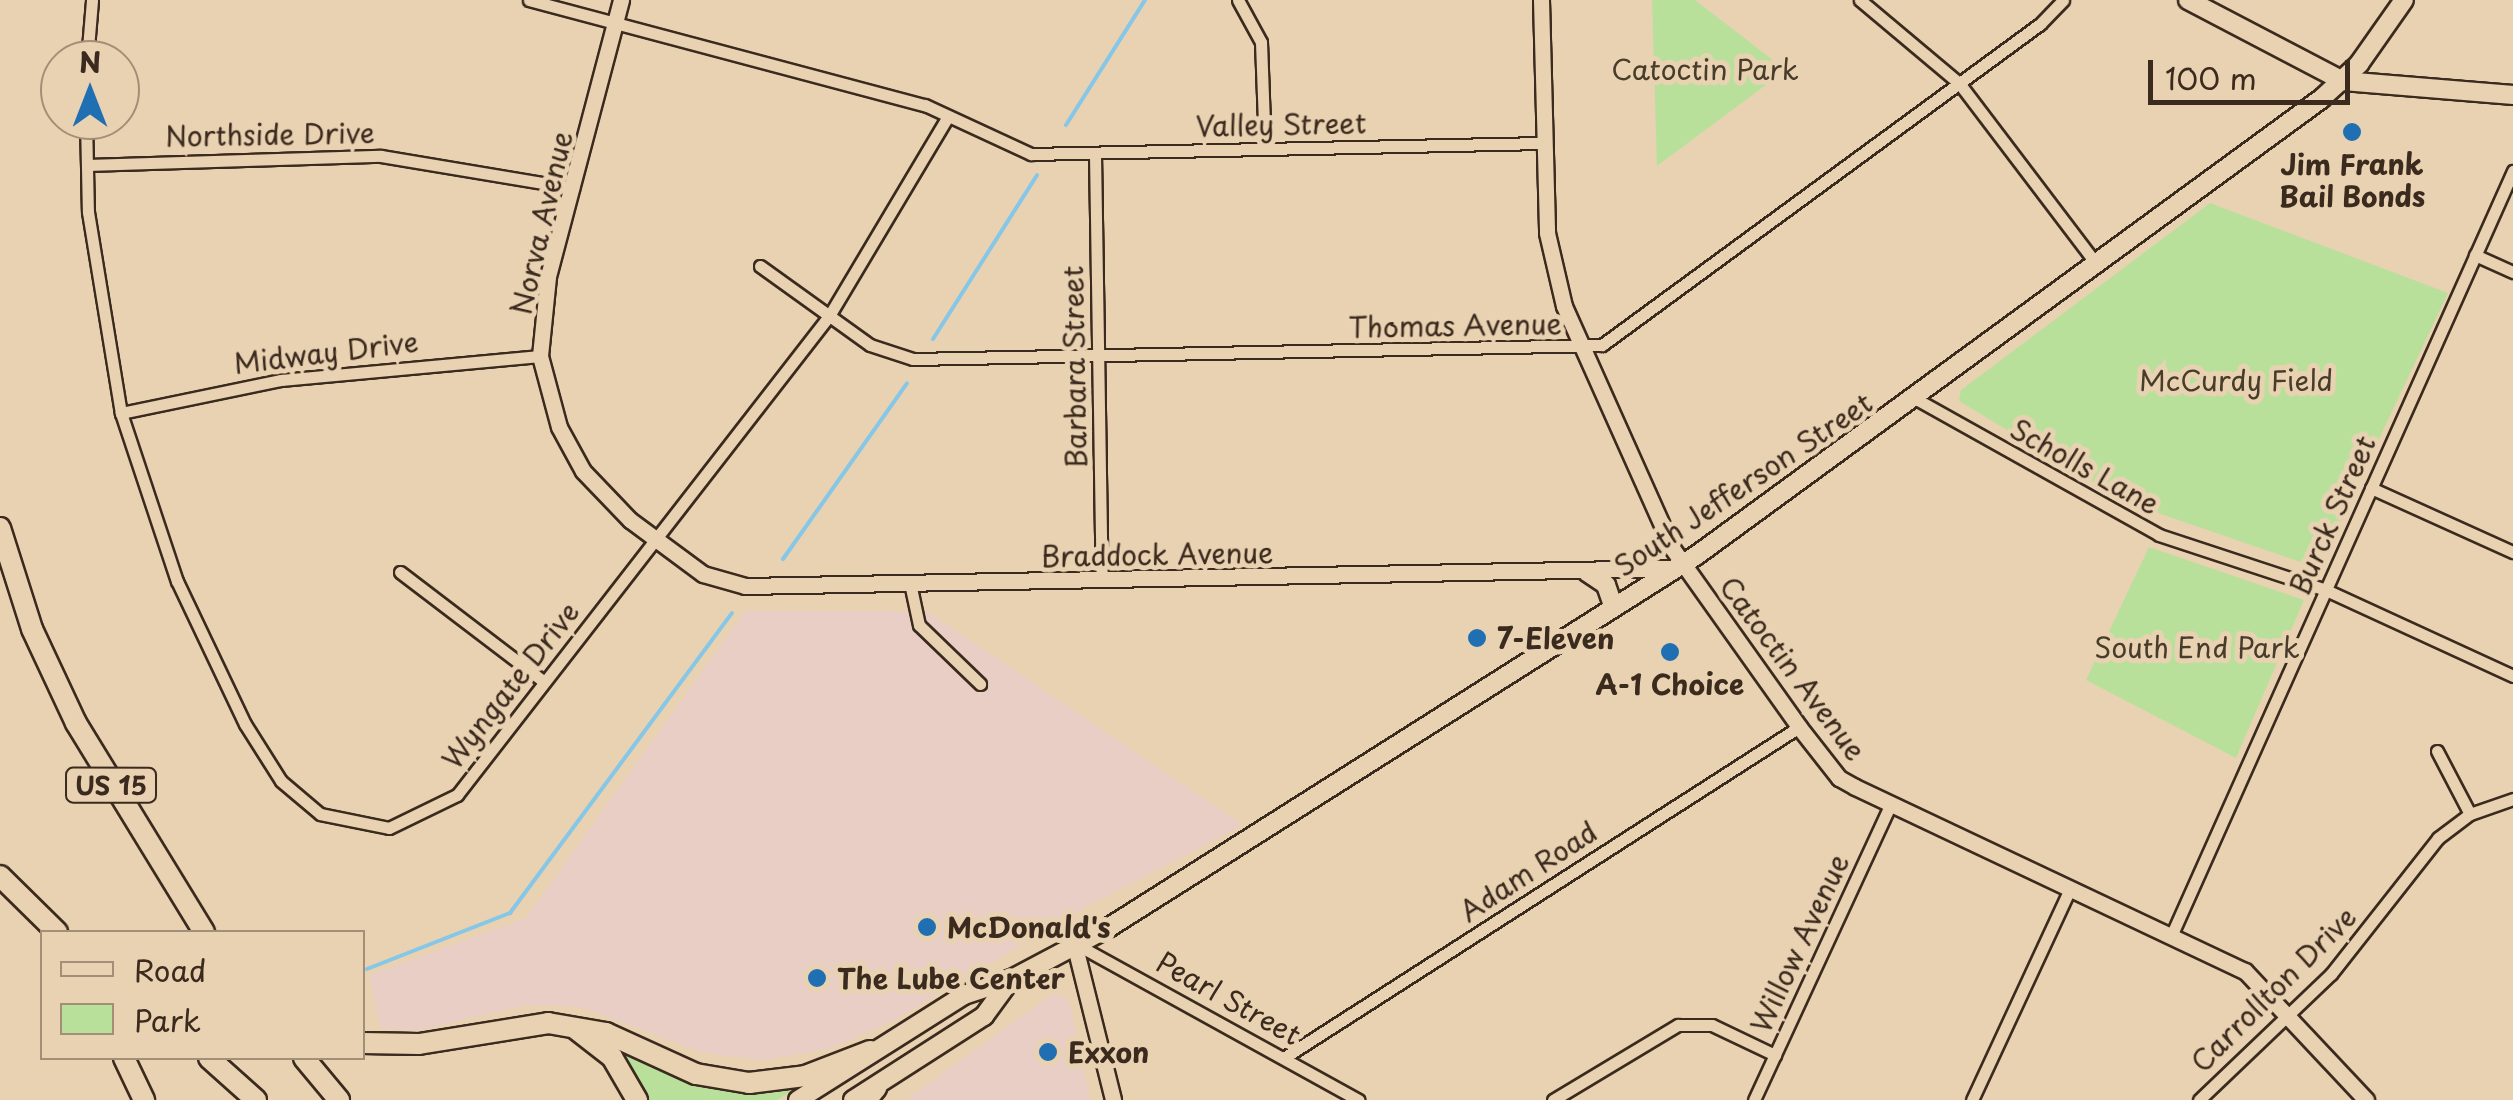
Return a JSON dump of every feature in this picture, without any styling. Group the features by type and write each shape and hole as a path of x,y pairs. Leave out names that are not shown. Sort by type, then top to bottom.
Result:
{"highway":[{"name":"US 15","path":"0,528 32,629 76,724 203,930"},
{"path":"1,877 41,930"},
{"path":"1,877 55,930"},
{"path":"365,1043 419,1044 527,1023 570,1026 606,1032 696,1074 735,1082 791,1079 870,1050"},
{"path":"570,1026 612,1057 637,1100"},
{"path":"125,1060 144,1100"},
{"path":"211,1060 256,1100"},
{"path":"306,1060 339,1100"}],"main road":[{"path":"2188,0 2343,81 2513,96"},
{"name":"South Jefferson Street","path":"798,1100 870,1050 964,995 1012,979 1124,918 1676,565 1916,399 2343,81 2404,0"},
{"path":"1588,572 1606,585 1613,605"},
{"name":"South Jefferson Street","path":"853,1100 871,1094 984,1016 1012,979"}],"street":[{"path":"89,40 92,0"},
{"path":"530,0 925,105 947,118"},
{"name":"Norva Avenue","path":"621,0 543,300 540,356 550,402 577,461 655,541"},
{"path":"1238,0 1261,42 1265,149"},
{"name":"Catoctin Avenue","path":"1542,0 1550,252 1580,347 1676,565 1840,778 1890,806 2245,971 2288,1011 2366,1100"},
{"path":"1860,0 1958,83 2097,265"},
{"name":"Thomas Avenue","path":"760,266 870,344 912,359 1602,344 1958,83 2063,0"},
{"name":"Valley Street","path":"947,118 1019,152 1096,154 1545,143"},
{"name":"Wyngate Drive","path":"86,140 92,244 121,412 177,581 246,724 301,804 366,828 416,820 457,795 828,316 947,118"},
{"name":"Barbara Street","path":"1096,154 1102,580"},
{"name":"Northside Drive","path":"86,165 382,156 572,188"},
{"name":"Burck Street","path":"2172,934 2513,171"},
{"path":"2476,255 2513,272"},
{"name":"Midway Drive","path":"121,412 298,378 540,356"},
{"name":"Scholls Lane","path":"1916,399 2130,522 2326,590 2513,676"},
{"path":"2371,488 2513,552"},
{"name":"Braddock Avenue","path":"655,541 728,583 1588,572 1676,565"},
{"path":"400,572 542,681"},
{"path":"910,583 919,625 980,684"},
{"name":"Adam Road","path":"1285,1057 1798,727"},
{"path":"2437,750 2470,814"},
{"name":"Carrollton Drive","path":"2200,1100 2288,1011 2331,974 2438,838 2470,814 2513,799"},
{"name":"Willow Avenue","path":"1754,1100 1890,806"},
{"path":"1972,1100 2070,889"},
{"path":"1074,943 1112,1100"},
{"name":"Pearl Street","path":"1074,943 1358,1100"},
{"path":"1553,1100 1678,1025 1712,1025 1775,1055"}],"shaded area":[{"path":"745,611 928,612 1243,825 1089,905 893,1021 829,1049 764,1060 704,1053 580,1007 527,1005 420,1030 380,1028 370,975 526,918"},
{"path":"1054,993 1069,999 1090,1100 906,1100"}],"green space":[{"name":"Catoctin Park","path":"1652,0 1695,0 1786,70 1657,166"},
{"name":"McCurdy Field","path":"2210,203 2448,293 2318,568 2126,502 1959,401 1961,390"},
{"name":"South End Park","path":"2149,547 2304,600 2236,758 2086,680"},
{"path":"608,1039 649,1061 798,1087 777,1100 647,1100"}],"waterway":[{"path":"1066,125 1145,0"},
{"path":"933,339 1037,175"},
{"path":"783,559 907,383"},
{"path":"367,969 510,913 732,613"}],"place":[{"name":"Jim Frank Bail Bonds","path":"2352,132"},
{"name":"7-Eleven","path":"1477,638"},
{"name":"A-1 Choice","path":"1670,652"},
{"name":"McDonald's","path":"927,927"},
{"name":"The Lube Center","path":"817,978"},
{"name":"Exxon","path":"1048,1052"}]}
